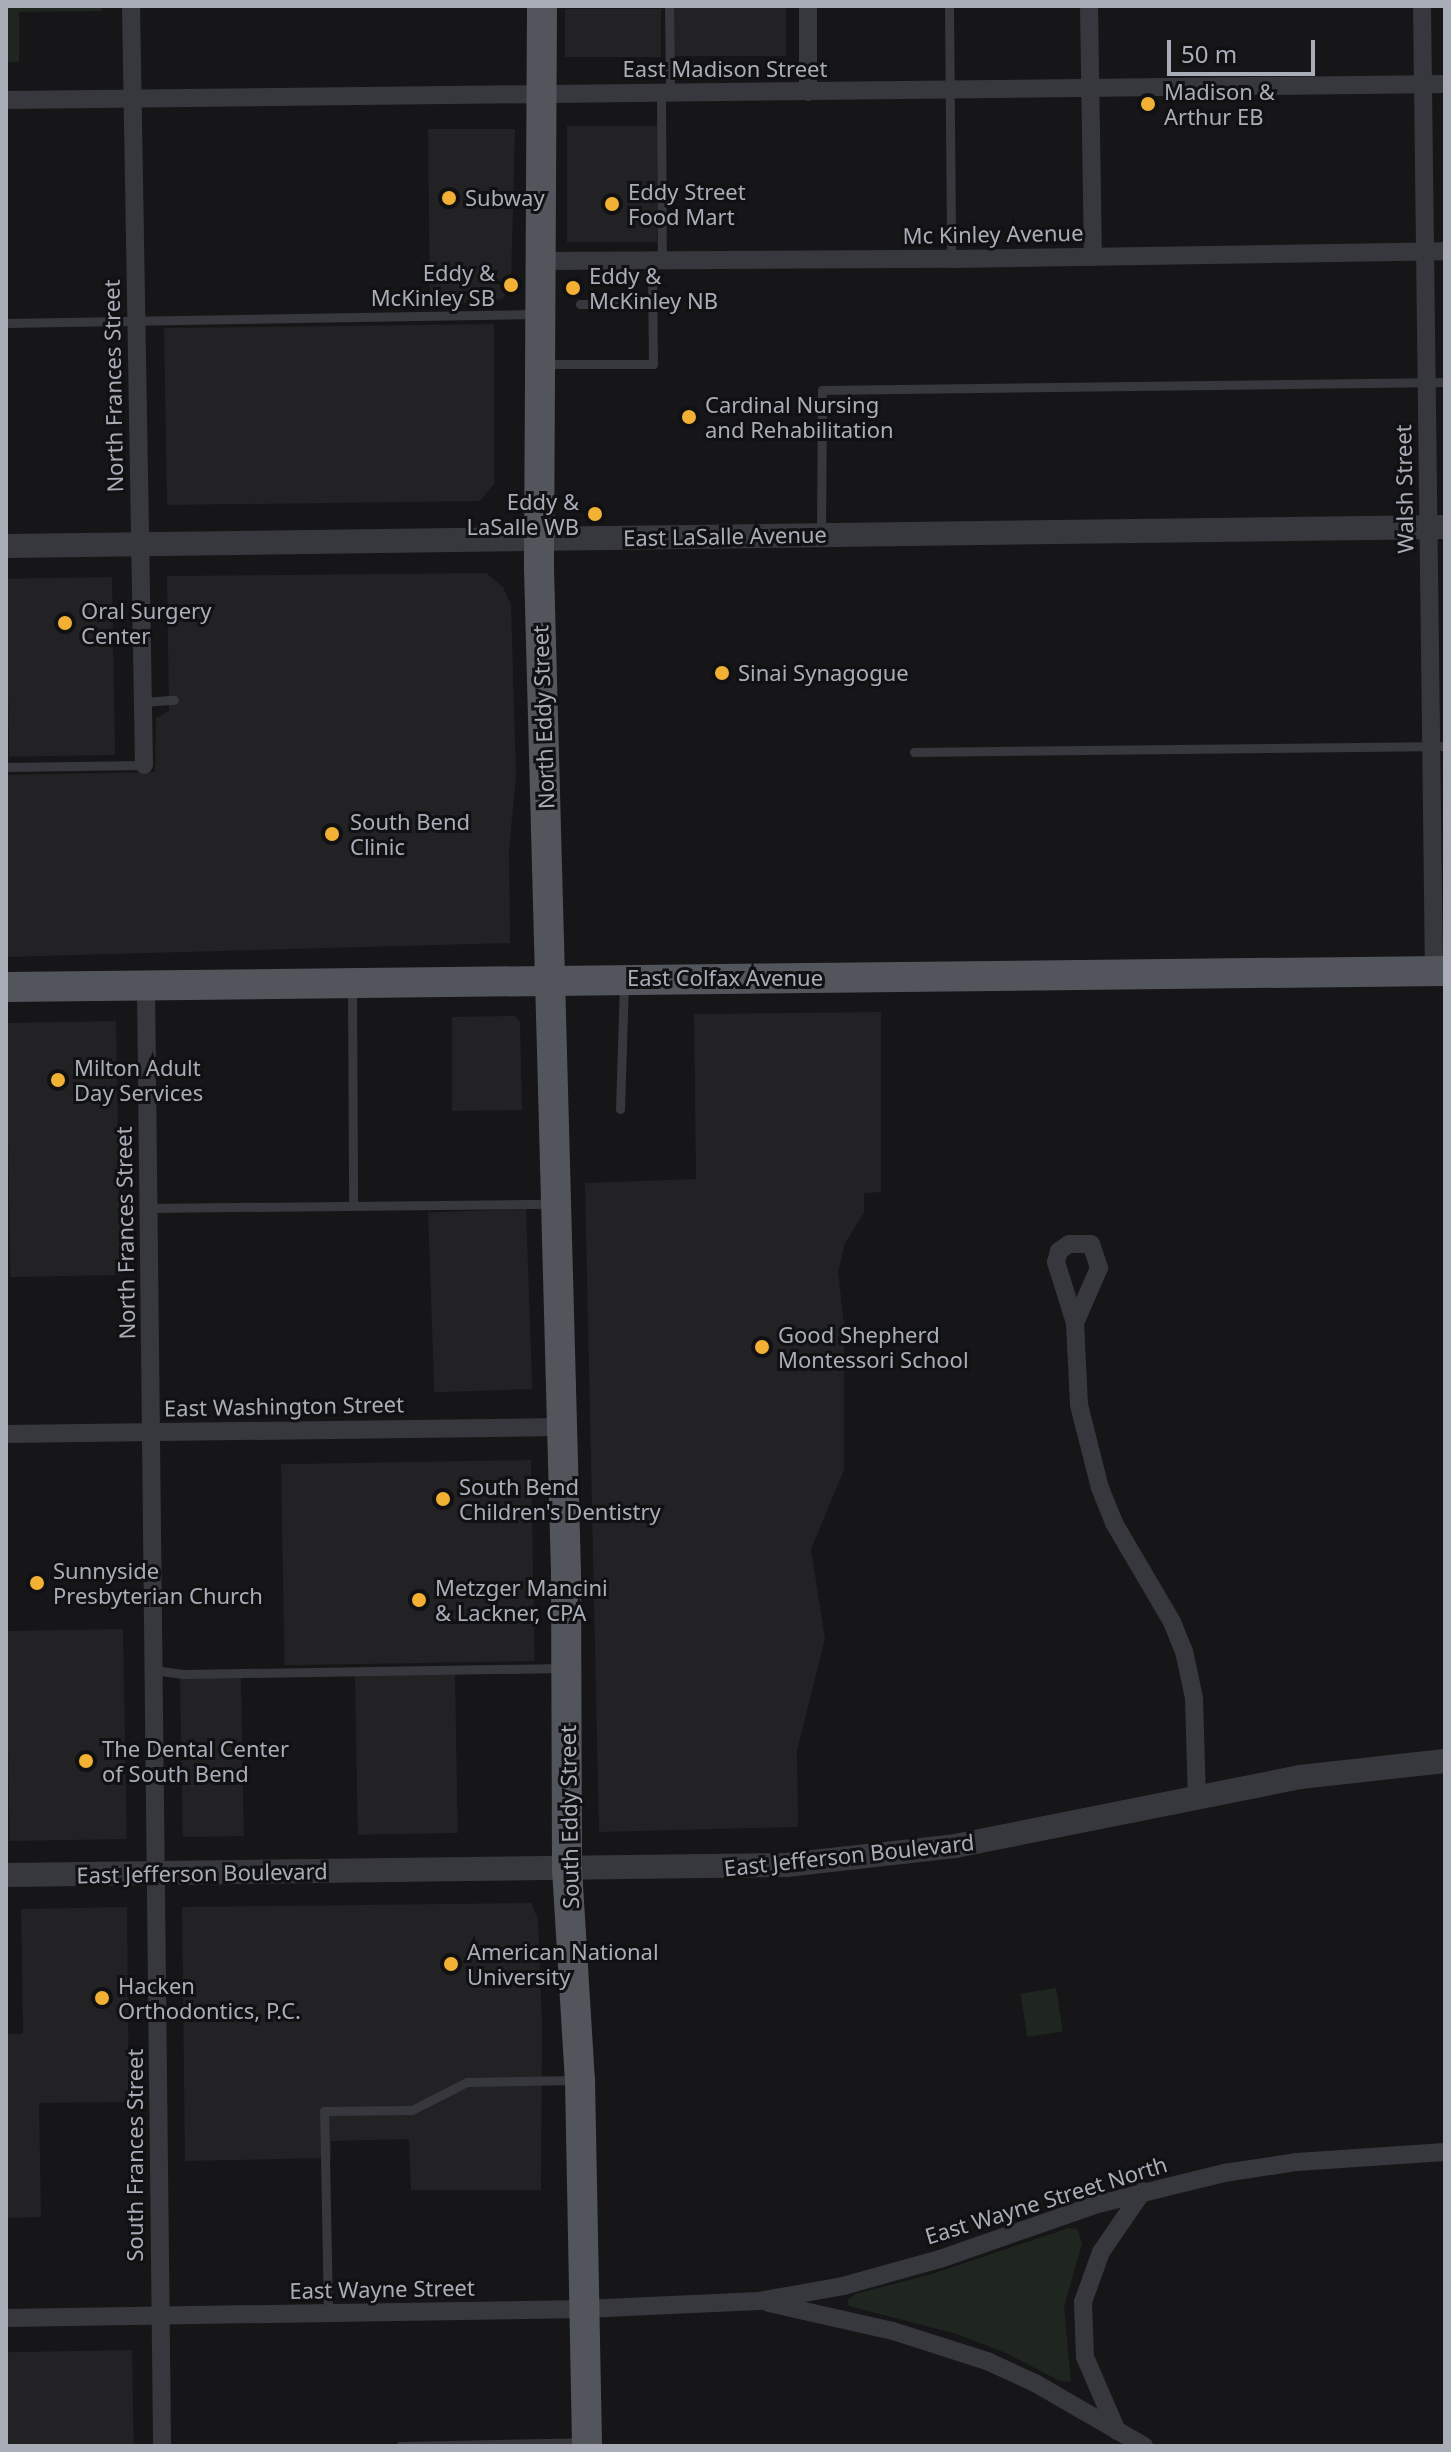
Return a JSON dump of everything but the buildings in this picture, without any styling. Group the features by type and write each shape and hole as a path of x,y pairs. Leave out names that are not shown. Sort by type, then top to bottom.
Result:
{"main road":[{"name":"North Eddy Street","path":"542,6 538,539 553,980 563,1427"},
{"name":"East Colfax Avenue","path":"6,987 1439,971"},
{"name":"South Eddy Street","path":"563,1427 568,1668 567,1869 580,2080 587,2444"}],"street":[{"name":"North Frances Street","path":"131,6 144,765"},
{"path":"808,6 808,92"},
{"path":"1089,6 1093,257"},
{"name":"Walsh Street","path":"1422,6 1425,251 1436,382 1439,971"},
{"name":"East Madison Street","path":"6,100 1445,84"},
{"name":"Mc Kinley Avenue","path":"542,261 951,259 1445,251"},
{"name":"East LaSalle Avenue","path":"6,546 1437,527"},
{"name":"North Frances Street","path":"146,985 152,1432"},
{"path":"1075,1323 1079,1405 1100,1488 1114,1523 1172,1622 1184,1651 1194,1698 1197,1798"},
{"name":"East Washington Street","path":"6,1434 563,1427"},
{"name":"South Frances Street","path":"152,1432 162,2446"},
{"name":"East Jefferson Boulevard","path":"6,1875 733,1868 835,1861 1039,1832 1300,1777 1445,1761"},
{"name":"East Wayne Street North","path":"759,2301 870,2279 1143,2191 1297,2162 1445,2152"},
{"path":"1117,2431 1091,2377 1085,2357 1082,2321 1090,2275 1101,2252 1143,2191"},
{"path":"759,2301 893,2331 987,2361 1035,2383 1144,2446"},
{"name":"East Wayne Street","path":"6,2318 584,2309 759,2301"}],"lane":[{"path":"539,364 653,364 669,6"},
{"path":"949,6 951,259"},
{"path":"580,304 654,304"},
{"path":"6,323 541,314"},
{"path":"821,534 822,390 1436,382"},
{"path":"143,702 174,700"},
{"path":"914,752 1438,746"},
{"path":"6,767 144,765"},
{"path":"620,1109 624,979"},
{"path":"352,982 353,1203"},
{"path":"148,1208 353,1203 557,1204"},
{"path":"154,1670 195,1674 568,1668"},
{"path":"328,2314 324,2111 412,2110 467,2082 580,2080"},
{"path":"400,2446 587,2444"}],"shaded area":[{"path":"6,6 102,6 102,11 19,12 19,62 6,62"},
{"path":"673,6 786,6 786,56 673,56"},
{"path":"565,9 661,9 661,57 565,57"},
{"path":"567,126 657,126 657,242 567,242"},
{"path":"428,129 515,129 511,284 502,299 430,307"},
{"path":"494,324 494,484 480,501 167,505 164,328"},
{"path":"486,573 503,587 511,605 516,776 509,850 510,943 6,957 6,775 155,772 156,718 169,711 167,576"},
{"path":"112,577 115,755 9,757 6,579"},
{"path":"881,1012 881,1192 864,1193 864,1213 845,1243 838,1272 844,1324 844,1470 811,1549 825,1639 797,1750 798,1827 599,1832 585,1183 696,1179 694,1014"},
{"path":"515,1016 520,1022 522,1110 452,1111 452,1017"},
{"path":"116,1021 120,1275 10,1277 6,1023"},
{"path":"526,1209 532,1389 434,1392 428,1212"},
{"path":"531,1460 535,1661 285,1665 281,1464"},
{"path":"123,1629 127,1839 10,1841 6,1631"},
{"path":"455,1674 458,1833 358,1835 355,1676"},
{"path":"241,1677 244,1836 183,1837 180,1678"},
{"path":"531,1903 538,1919 542,2026 541,2190 411,2190 409,2139 331,2141 331,2158 185,2161 182,1907"},
{"path":"127,1907 129,2102 39,2103 41,2217 6,2218 6,2034 23,2034 21,1909"},
{"path":"1056,1988 1063,2031 1027,2037 1020,1994"},
{"path":"1069,2228 1077,2229 1082,2243 1064,2307 1071,2382 1060,2381 1006,2353 957,2334 849,2306 847,2301 855,2294 929,2275"},
{"path":"132,2350 134,2446 8,2446 6,2352"}],"place":[{"name":"Madison & Arthur EB","path":"1148,104"},
{"name":"Subway","path":"449,198"},
{"name":"Eddy Street Food Mart","path":"612,204"},
{"name":"Eddy & McKinley SB","path":"511,285"},
{"name":"Eddy & McKinley NB","path":"573,288"},
{"name":"Cardinal Nursing and Rehabilitation","path":"689,417"},
{"name":"Eddy & LaSalle WB","path":"595,514"},
{"name":"Oral Surgery Center","path":"65,623"},
{"name":"Sinai Synagogue","path":"722,673"},
{"name":"South Bend Clinic","path":"332,834"},
{"name":"Milton Adult Day Services","path":"58,1080"},
{"name":"Good Shepherd Montessori School","path":"762,1347"},
{"name":"South Bend Children's Dentistry","path":"443,1499"},
{"name":"Sunnyside Presbyterian Church","path":"37,1583"},
{"name":"Metzger Mancini & Lackner, CPA","path":"419,1600"},
{"name":"The Dental Center of South Bend","path":"86,1761"},
{"name":"American National University","path":"451,1964"},
{"name":"Hacken Orthodontics, P.C.","path":"102,1998"}]}
